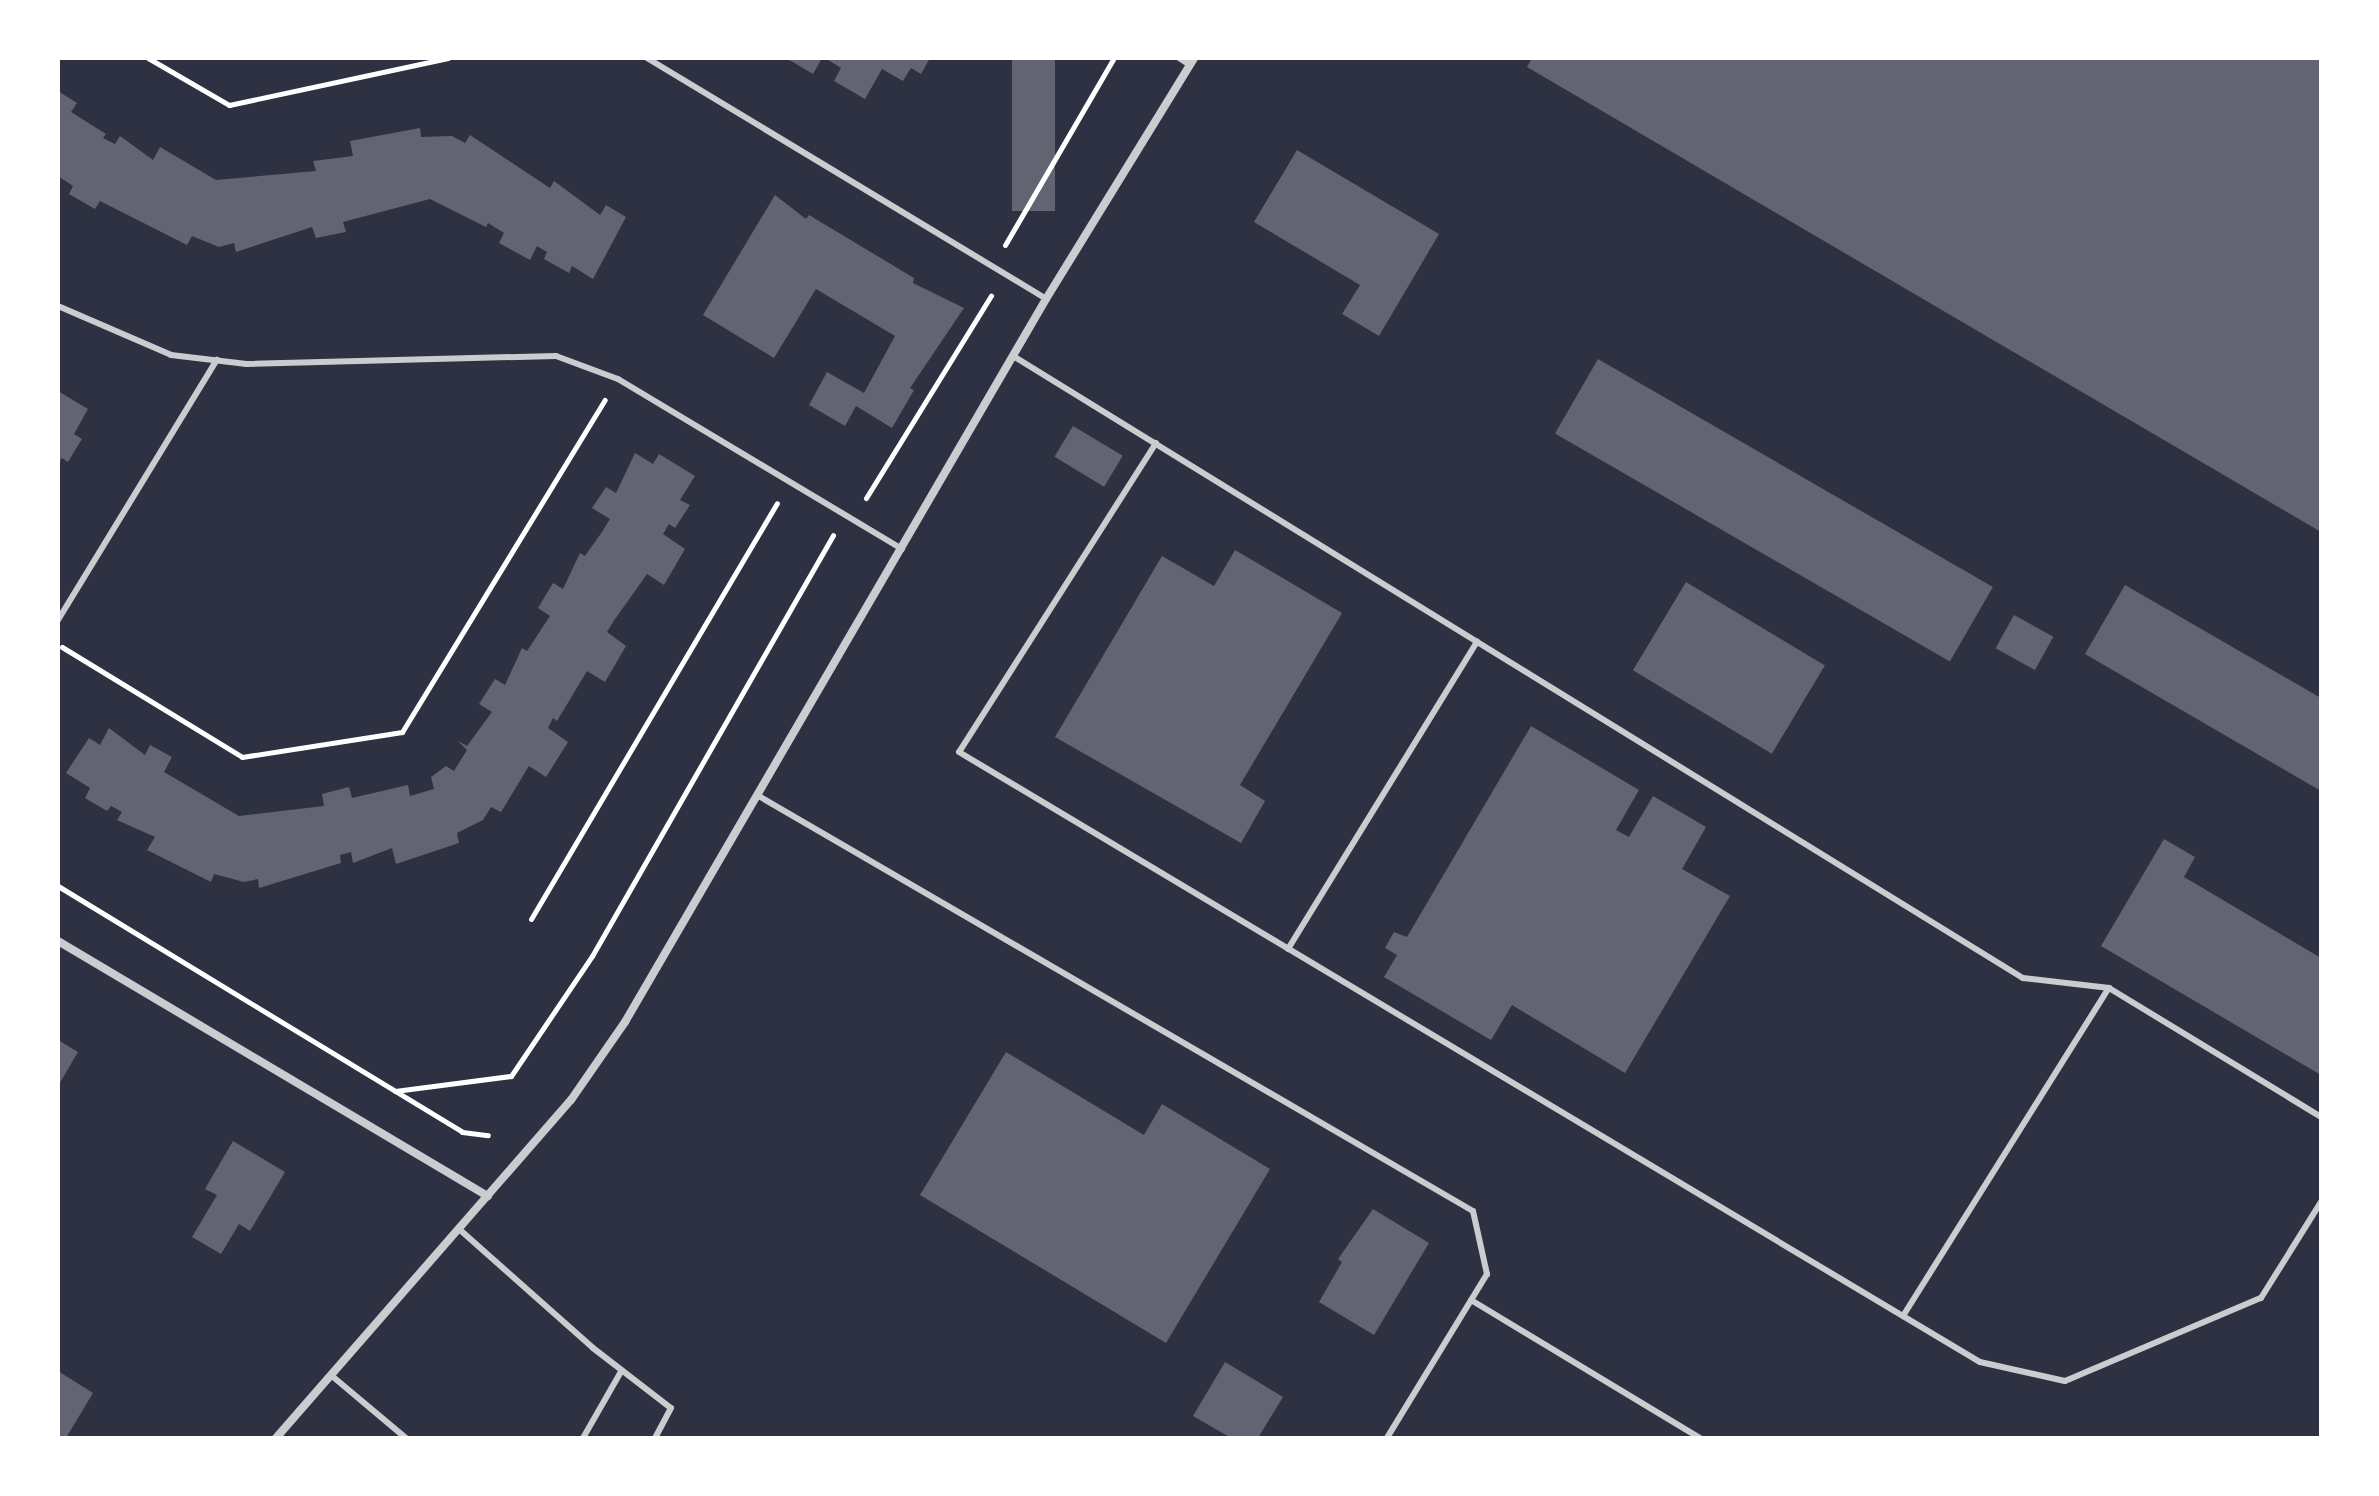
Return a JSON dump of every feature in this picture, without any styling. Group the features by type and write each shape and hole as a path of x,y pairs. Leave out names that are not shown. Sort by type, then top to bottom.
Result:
{"street":[{"path":"276,1438 571,1100 625,1022 1046,299 1192,61"},
{"path":"58,941 488,1196"}],"lane":[{"path":"647,58 1046,299"},
{"path":"1179,58 1192,61"},
{"path":"58,306 171,355 217,360 556,356 618,379 902,549"},
{"path":"1013,356 2023,978 2109,988 2321,1117"},
{"path":"58,620 217,360"},
{"path":"1156,443 959,752 1980,1362 2065,1381 2261,1298 2321,1202"},
{"path":"1288,949 1477,642"},
{"path":"757,795 1473,1211 1487,1274 1387,1438"},
{"path":"1903,1316 2109,988"},
{"path":"459,1229 622,1370 671,1408 655,1438"},
{"path":"1471,1300 1700,1438"},
{"path":"583,1438 622,1370"},
{"path":"332,1376 406,1438"}],"path":[{"path":"148,58 229,105 446,58"},
{"path":"395,1091 511,1076 592,956 845,515 866,499 992,294 993,266 1114,58"},
{"path":"58,644 242,757 402,732 618,379"},
{"path":"531,919 790,482"},
{"path":"58,886 462,1132 488,1135"}],"building":[{"path":"786,58 822,58 813,74"},
{"path":"825,58 930,58 921,74 911,68 903,81 882,69 865,99 834,81 841,68"},
{"path":"1012,58 1055,58 1055,211 1012,211"},
{"path":"1532,58 2321,58 2321,532 1527,67"},
{"path":"58,91 77,103 71,112 106,134 103,138 115,144 120,136 153,160 160,147 216,180 316,171 313,161 353,156 350,141 420,128 421,137 452,136 465,143 470,135 550,188 554,181 600,215 606,205 626,217 593,279 572,266 569,273 544,259 547,252 537,246 530,260 499,243 504,233 488,223 486,227 430,199 343,222 346,232 316,238 312,227 236,252 234,243 219,247 192,236 187,245 100,201 95,209 69,194 73,186 58,176"},
{"path":"1297,150 1439,234 1379,336 1342,314 1360,285 1254,222"},
{"path":"775,195 806,219 809,215 914,278 913,283 964,308 910,388 914,390 892,428 856,406 845,426 809,405 827,372 864,393 895,336 816,289 774,358 703,315"},
{"path":"1598,359 1993,587 1950,661 1555,433"},
{"path":"58,391 88,409 74,434 82,439 68,462 62,458 58,464"},
{"path":"1073,426 1123,456 1104,487 1054,457"},
{"path":"635,453 653,464 659,454 695,476 680,500 690,505 675,528 669,524 663,534 685,549 664,585 647,574 613,622 607,632 626,646 605,682 587,671 557,721 553,718 548,728 568,742 546,777 529,766 501,812 491,807 483,820 457,833 459,843 396,864 392,848 353,863 351,852 340,855 341,863 259,888 258,879 244,882 214,874 211,882 147,850 155,837 117,820 122,812 111,806 107,811 85,798 90,788 66,773 89,738 100,745 109,728 145,755 150,745 172,757 164,772 239,816 324,806 322,794 349,787 352,798 408,785 410,796 434,789 431,777 446,766 454,771 467,750 458,741 467,746 492,712 479,704 495,679 505,685 522,648 527,651 550,616 538,608 553,583 563,589 580,553 585,556 610,519 592,508 606,487 616,493"},
{"path":"1235,550 1342,613 1240,785 1265,801 1241,843 1055,737 1162,556 1214,586"},
{"path":"1686,582 1825,665 1772,754 1633,670"},
{"path":"2125,585 2321,698 2321,791 2085,654"},
{"path":"2014,615 2053,637 2035,670 1996,648"},
{"path":"1531,726 1639,790 1616,830 1629,837 1653,796 1706,827 1682,869 1730,896 1625,1073 1512,1005 1491,1040 1384,977 1397,955 1385,948 1394,932 1407,937"},
{"path":"2164,839 2195,857 2184,877 2321,958 2321,1075 2101,946"},
{"path":"58,1040 78,1052 58,1086"},
{"path":"1006,1052 1144,1135 1162,1104 1270,1169 1166,1343 920,1195"},
{"path":"233,1141 285,1172 250,1231 239,1224 221,1254 192,1237 217,1195 205,1189"},
{"path":"1373,1209 1429,1243 1374,1335 1319,1302 1342,1262 1338,1259"},
{"path":"1225,1362 1283,1397 1258,1438 1231,1438 1193,1416"},
{"path":"58,1371 93,1393 66,1438 58,1438"}]}
